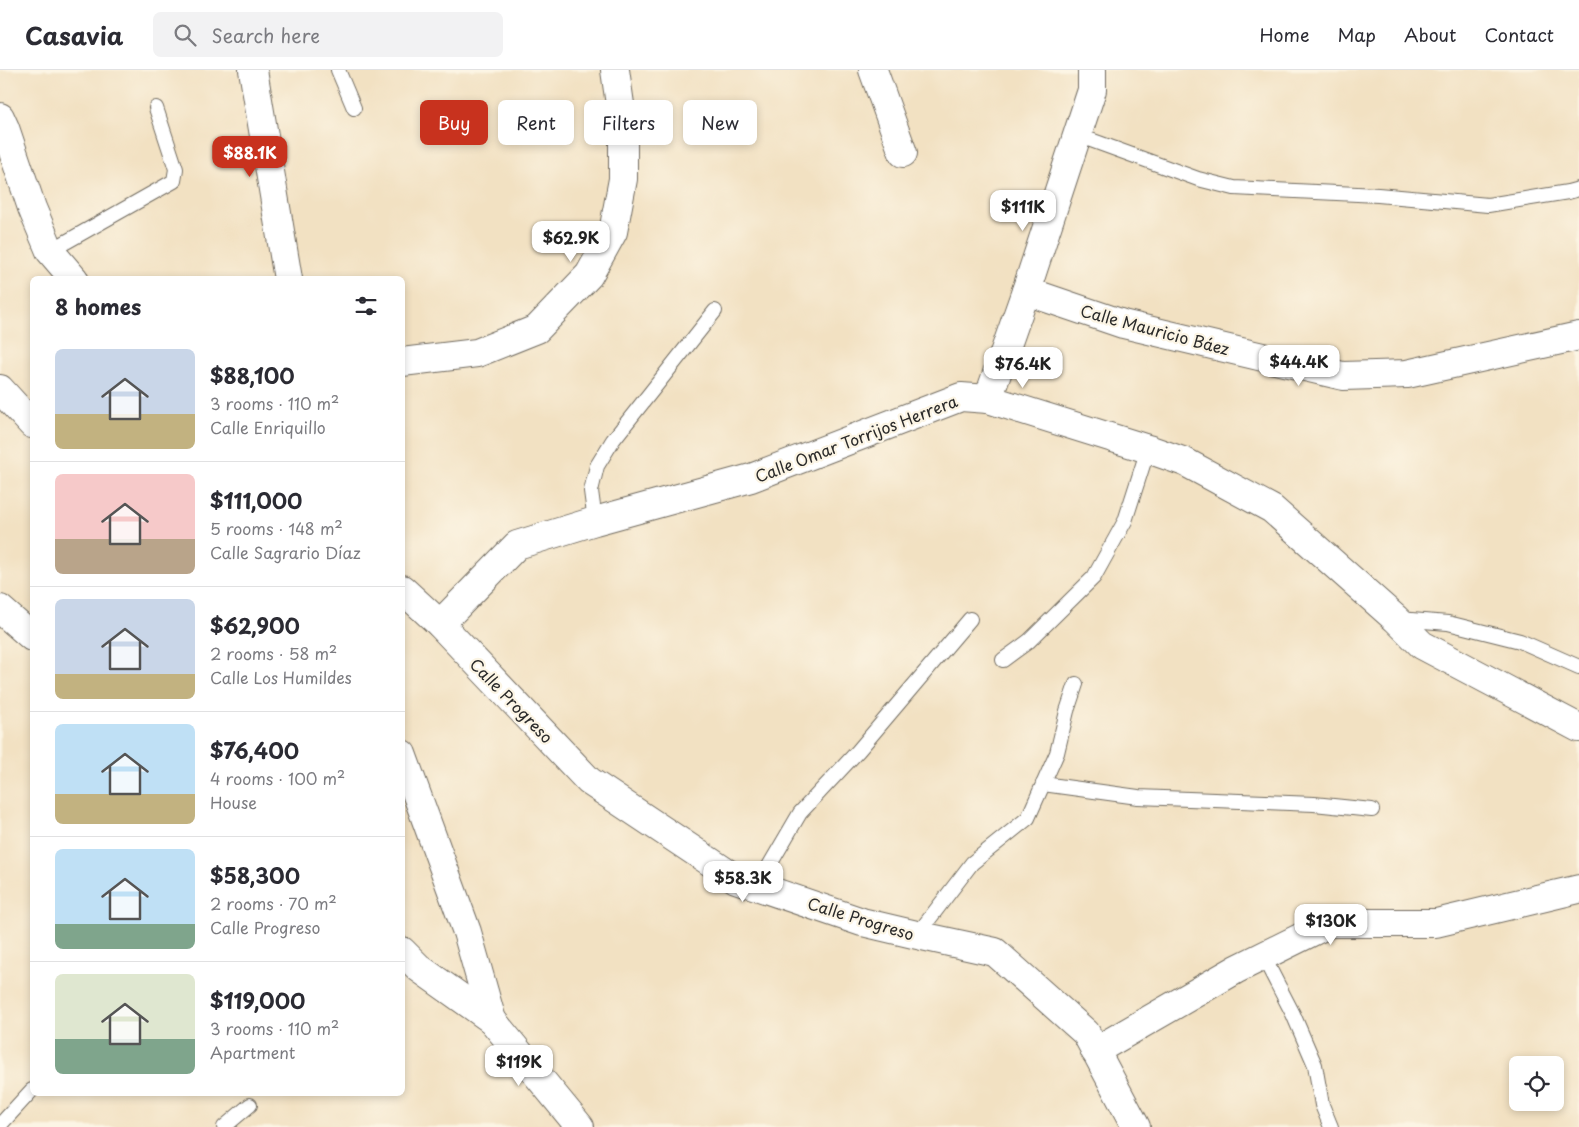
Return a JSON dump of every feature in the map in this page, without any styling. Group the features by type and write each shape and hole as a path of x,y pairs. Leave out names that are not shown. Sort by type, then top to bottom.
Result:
{"street":[{"path":"253,70 287,276"},
{"path":"405,362 477,353 537,328 589,275 613,232 622,178 622,125 615,70"},
{"path":"873,70 904,153"},
{"path":"988,399 1026,291 1092,90 1092,70"},
{"path":"0,117 32,208 50,251 71,276"},
{"name":"Calle Mauricio Báez","path":"1026,291 1123,324 1343,376 1407,374 1579,336"},
{"path":"0,389 30,422"},
{"name":"Calle Omar Torrijos Herrera","path":"440,624 517,545 595,521 751,478 961,397 988,399 1185,462 1272,509 1396,619 1422,645 1579,728"},
{"name":"Calle Progreso","path":"405,592 440,624 589,780 736,878 862,922 917,936 995,952 1086,1033 1136,1127"},
{"path":"0,609 30,635"},
{"path":"405,762 467,932 492,1020"},
{"path":"1095,1051 1237,969 1330,923 1436,923 1579,889"},
{"path":"405,954 419,968 492,1020 580,1127"}],"lane":[{"path":"338,70 354,108"},
{"path":"50,251 174,181 176,169 156,108"},
{"path":"1077,135 1198,179 1234,188 1396,196 1488,205 1579,189"},
{"path":"595,521 591,491 597,466 613,440 715,311"},
{"path":"1003,660 1029,641 1094,576 1125,521 1148,449"},
{"path":"758,886 800,813 864,743 970,619"},
{"path":"1396,619 1448,623 1520,641 1579,667"},
{"path":"917,936 972,863 1028,818 1057,753 1067,711 1076,684"},
{"path":"1043,784 1138,797 1314,804 1372,810"},
{"path":"1263,956 1293,1014 1315,1065 1322,1105 1331,1127"},
{"path":"0,1125 30,1092"},
{"path":"224,1127 250,1105"}]}
